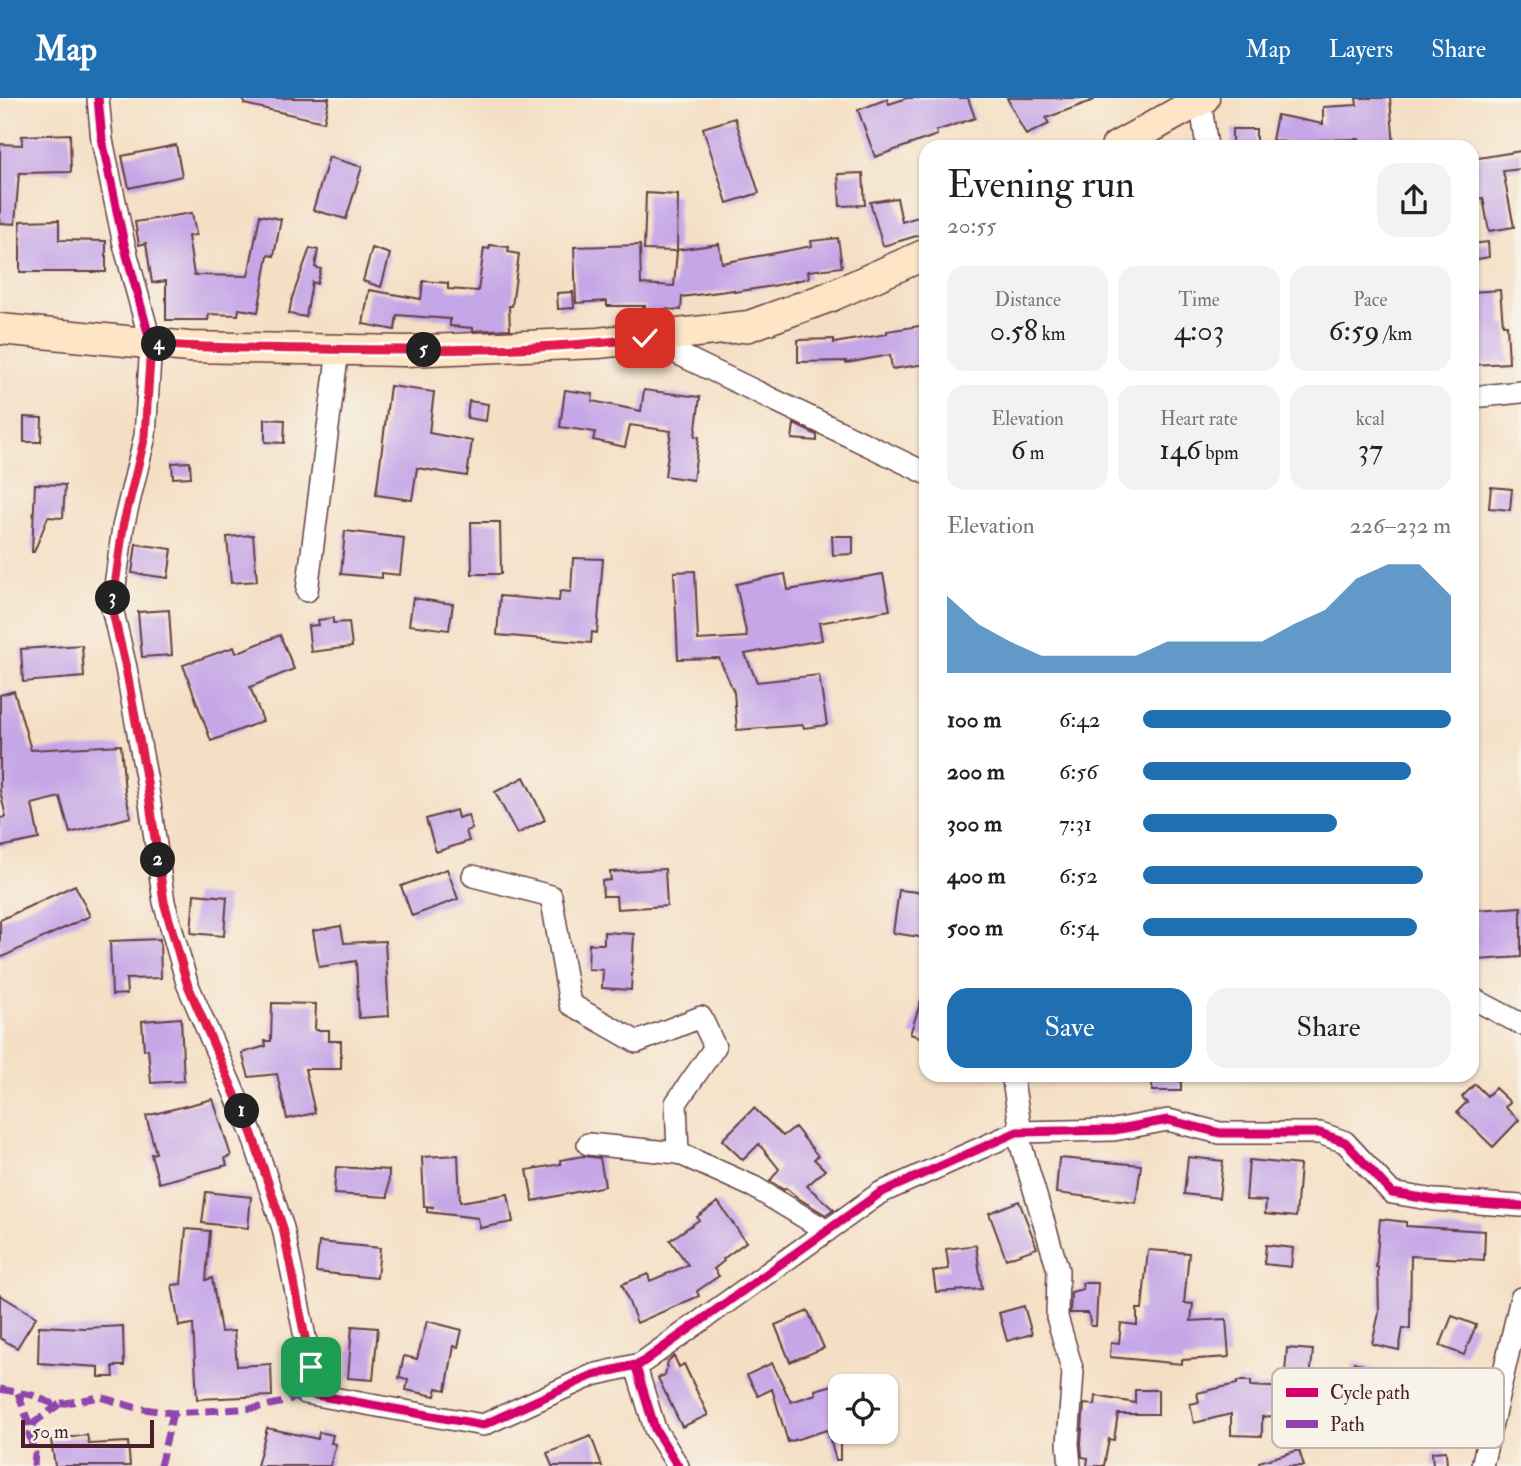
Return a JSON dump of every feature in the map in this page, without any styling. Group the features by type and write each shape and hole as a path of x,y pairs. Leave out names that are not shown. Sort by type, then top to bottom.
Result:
{"main road":[{"path":"1129,140 1202,99"},
{"path":"0,329 189,347 405,351 598,344 749,326 829,297 919,257"}],"street":[{"path":"98,98 102,140 124,244 151,344 145,436 123,527 112,608 147,782 164,902 187,983 252,1134 283,1228 311,1367 304,1393 483,1425 593,1376 640,1364"},
{"path":"1202,99 1206,140"},
{"path":"645,338 919,470"},
{"path":"307,590 338,350"},
{"path":"1479,396 1521,393"},
{"path":"473,876 551,896 570,1004 637,1042 701,1017 715,1046 676,1103 678,1153"},
{"path":"1479,1002 1521,1024"},
{"path":"1013,1082 1019,1132 1058,1270 1057,1317 1073,1371 1068,1443 1070,1466"},
{"path":"678,1466 655,1429 636,1367 880,1193 1019,1132 1114,1130 1168,1120 1220,1133 1320,1133 1345,1142 1392,1193 1435,1200 1521,1206"},
{"path":"588,1144 678,1153 754,1187 827,1231"},
{"path":"1504,1371 1521,1298"},
{"path":"1482,1466 1486,1448"}],"building":[{"path":"244,98 329,98 324,122 244,104"},
{"path":"907,98 968,98 975,118 875,157 858,110 887,99 889,104"},
{"path":"1007,98 1094,100 1046,118 1049,124 1026,135"},
{"path":"1356,98 1390,98 1393,140 1272,140 1277,115 1323,124 1323,107 1357,105"},
{"path":"735,118 759,193 727,203 703,128"},
{"path":"1232,129 1256,129 1256,140 1232,140"},
{"path":"70,134 71,172 19,173 15,224 0,223 0,144 22,145 22,136"},
{"path":"176,145 182,176 129,188 122,156"},
{"path":"1521,151 1521,169 1503,171 1514,227 1489,231 1483,198 1479,199 1479,158"},
{"path":"329,157 362,167 346,219 313,210"},
{"path":"863,173 865,205 840,206 838,174"},
{"path":"646,193 678,195 677,250 719,244 722,263 812,246 811,241 838,238 842,267 808,271 809,278 773,286 682,297 681,310 664,309 663,314 645,313 645,306 607,306 607,301 576,303 574,247 640,245 641,284 674,286 677,251 644,250"},
{"path":"897,198 902,222 918,217 919,235 883,246 870,202"},
{"path":"192,213 196,235 188,236 194,275 248,276 260,215 281,219 274,256 268,255 258,312 239,309 238,315 209,314 208,320 166,320 166,281 152,283 146,243 139,245 135,222"},
{"path":"59,220 59,240 106,241 106,272 20,272 20,221"},
{"path":"1488,242 1489,257 1479,259 1479,243"},
{"path":"490,245 509,247 508,252 519,254 512,306 509,306 510,329 473,331 473,328 450,326 450,319 397,315 395,330 363,324 369,290 421,299 423,281 448,283 448,289 478,291 484,248 489,249"},
{"path":"310,248 318,250 315,267 321,269 317,284 312,282 306,317 289,314 292,298"},
{"path":"372,248 390,254 381,287 363,281"},
{"path":"1500,290 1503,325 1507,325 1509,363 1479,365 1479,292"},
{"path":"573,292 574,308 558,309 557,293"},
{"path":"919,326 919,365 892,369 890,355 846,363 798,362 798,340 834,339 834,343 887,334 887,331"},
{"path":"390,386 434,392 429,433 472,441 467,476 417,468 412,500 376,495"},
{"path":"565,390 593,394 592,401 641,411 644,390 700,397 695,436 699,437 693,480 665,476 671,431 630,425 625,447 593,440 595,432 560,427"},
{"path":"469,401 488,404 486,421 467,418"},
{"path":"24,417 42,418 41,442 24,442"},
{"path":"265,419 285,420 284,443 265,442"},
{"path":"794,424 817,435 817,441 792,439"},
{"path":"190,462 191,477 173,478 172,463"},
{"path":"35,484 65,485 63,518 48,517 32,552"},
{"path":"1491,487 1512,489 1510,510 1489,508"},
{"path":"471,522 500,522 501,574 472,574"},
{"path":"345,531 404,538 400,575 382,573 382,578 341,574"},
{"path":"253,535 257,581 231,583 227,537"},
{"path":"832,536 853,536 853,554 833,555"},
{"path":"136,544 172,549 168,578 132,573"},
{"path":"573,558 603,559 597,633 592,632 591,643 497,635 500,596 559,601 560,591 571,592"},
{"path":"695,571 698,640 747,637 736,584 785,574 788,590 883,574 890,610 819,623 822,640 745,654 757,682 819,675 827,725 737,730 734,692 719,658 678,659 674,572"},
{"path":"413,598 453,604 449,630 409,625"},
{"path":"169,610 172,655 142,657 138,612"},
{"path":"333,618 333,623 349,622 352,647 311,652 308,626 319,625 318,620"},
{"path":"280,635 294,669 250,687 263,721 211,741 183,665 234,647 236,653"},
{"path":"82,645 84,677 23,682 21,649"},
{"path":"14,691 31,750 121,745 125,792 131,817 70,833 60,797 32,804 39,839 0,847 0,818 6,817 0,791 0,695"},
{"path":"524,777 545,820 517,834 495,792"},
{"path":"456,810 458,818 468,815 472,829 466,831 469,841 436,852 426,819"},
{"path":"447,869 458,899 412,916 401,886"},
{"path":"665,869 667,906 617,909 616,896 603,896 602,881 611,880 610,872"},
{"path":"75,885 90,916 0,958 0,920"},
{"path":"899,890 919,892 919,937 893,933"},
{"path":"194,894 227,897 224,936 191,933"},
{"path":"1521,907 1521,957 1479,960 1479,910"},
{"path":"341,926 344,943 385,941 389,1016 359,1018 356,961 319,967 313,931"},
{"path":"604,932 634,934 631,990 602,988 603,970 588,969 589,944 604,944"},
{"path":"160,939 161,978 126,979 127,994 112,995 110,941"},
{"path":"272,1003 316,1004 315,1030 329,1030 329,1041 341,1041 341,1069 305,1069 315,1113 287,1119 277,1074 249,1077 242,1053 266,1046 265,1041 271,1041"},
{"path":"919,1007 919,1037 910,1034"},
{"path":"181,1018 184,1081 151,1083 148,1049 144,1050 142,1021"},
{"path":"1153,1082 1181,1082 1181,1091 1152,1091"},
{"path":"1475,1084 1487,1096 1495,1088 1510,1102 1505,1107 1519,1120 1493,1147 1457,1112 1467,1102 1462,1097"},
{"path":"213,1099 231,1156 225,1158 227,1165 159,1183 151,1154 156,1153 146,1116"},
{"path":"754,1108 783,1136 795,1127 818,1156 814,1159 825,1170 807,1186 834,1210 826,1215 786,1188 784,1190 770,1181 779,1169 759,1144 743,1160 722,1140"},
{"path":"458,1155 460,1202 508,1194 513,1222 480,1228 478,1218 427,1212 427,1208 434,1207 424,1206 422,1157"},
{"path":"583,1156 600,1158 605,1186 533,1201 527,1170 561,1164 560,1160"},
{"path":"1188,1157 1223,1161 1219,1198 1184,1194"},
{"path":"1059,1158 1141,1165 1136,1203 1056,1193"},
{"path":"1249,1160 1300,1165 1296,1217 1265,1214 1266,1201 1246,1200"},
{"path":"336,1167 389,1170 388,1197 334,1194"},
{"path":"206,1192 251,1197 248,1228 202,1223"},
{"path":"1019,1201 1037,1248 1006,1259 989,1213"},
{"path":"718,1202 746,1242 714,1269 719,1276 697,1291 699,1296 637,1323 622,1284 648,1274 650,1281 688,1265 670,1240 699,1220 697,1217"},
{"path":"1380,1219 1406,1222 1406,1226 1485,1231 1484,1260 1411,1256 1410,1329 1403,1328 1399,1350 1372,1344 1379,1313 1376,1267"},
{"path":"186,1229 210,1231 206,1280 212,1278 221,1332 234,1331 237,1366 271,1364 272,1396 197,1399 193,1324 179,1326 172,1285 181,1284"},
{"path":"319,1242 380,1248 377,1278 316,1272"},
{"path":"976,1245 982,1289 936,1292 933,1271 949,1269 946,1249"},
{"path":"1266,1245 1293,1248 1291,1267 1264,1264"},
{"path":"1148,1250 1189,1253 1184,1303 1193,1304 1191,1321 1226,1319 1229,1357 1182,1360 1182,1364 1110,1357 1111,1342 1119,1343 1121,1323 1137,1325 1137,1309 1142,1309"},
{"path":"1082,1283 1098,1283 1096,1326 1091,1326 1088,1313 1070,1313 1071,1292 1083,1289"},
{"path":"0,1295 36,1317 17,1348 0,1338"},
{"path":"1024,1306 1032,1334 1007,1341 999,1313"},
{"path":"808,1311 824,1348 790,1362 775,1325"},
{"path":"1452,1316 1476,1325 1464,1355 1440,1346"},
{"path":"427,1321 462,1330 458,1347 454,1346 446,1390 437,1388 435,1396 406,1390 408,1380 399,1378 404,1356 417,1359"},
{"path":"39,1326 123,1326 124,1366 113,1366 114,1377 99,1377 99,1367 38,1363"},
{"path":"352,1326 378,1328 373,1380 348,1378"},
{"path":"1287,1348 1313,1350 1311,1368 1285,1368"},
{"path":"674,1356 679,1367 684,1364 708,1415 682,1427 658,1378 665,1375 668,1361"},
{"path":"1354,1362 1371,1368 1352,1368"},
{"path":"772,1363 791,1402 816,1394 815,1390 828,1386 828,1433 827,1430 788,1442 772,1389 758,1396 747,1375"},
{"path":"1237,1381 1251,1381 1251,1386 1272,1387 1272,1416 1262,1417 1262,1436 1231,1435 1231,1414 1194,1423 1190,1404 1199,1402 1197,1393 1237,1384"},
{"path":"1135,1390 1158,1390 1158,1414 1118,1414 1114,1440 1109,1439 1104,1466 1087,1466 1088,1458 1082,1457 1081,1443 1084,1404 1095,1405 1096,1396 1135,1403"},
{"path":"267,1428 318,1439 319,1432 333,1435 331,1443 336,1444 330,1466 257,1466"},
{"path":"87,1435 89,1444 128,1442 130,1466 55,1466 51,1440"},
{"path":"591,1436 602,1466 552,1466 547,1453"},
{"path":"831,1444 840,1444 840,1460 836,1460"},
{"path":"1299,1450 1304,1466 1260,1466 1259,1462"},
{"path":"1446,1451 1447,1466 1433,1466 1432,1452"}],"marked path":[{"path":"0,1389 32,1395 51,1403 100,1397 137,1408 173,1413 256,1408 284,1402 305,1393"},
{"path":"18,1393 28,1421 29,1434"},
{"path":"34,1466 35,1454 29,1434 35,1422 61,1403"},
{"path":"160,1466 173,1413"}],"cycle path":[{"path":"98,98 102,140 124,244 151,344 145,436 123,527 112,608 147,782 164,902 187,983 252,1134 283,1228 311,1367 305,1393 483,1425 593,1375 640,1364"},
{"path":"678,1466 655,1429 636,1367 880,1193 1017,1132 1114,1130 1168,1120 1220,1133 1320,1133 1345,1142 1392,1193 1435,1200 1521,1206"}],"route":[{"path":"311,1367 283,1228 252,1134 187,983 164,902 147,782 112,608 123,527 145,436 151,344 405,351 598,344 645,338"}]}
